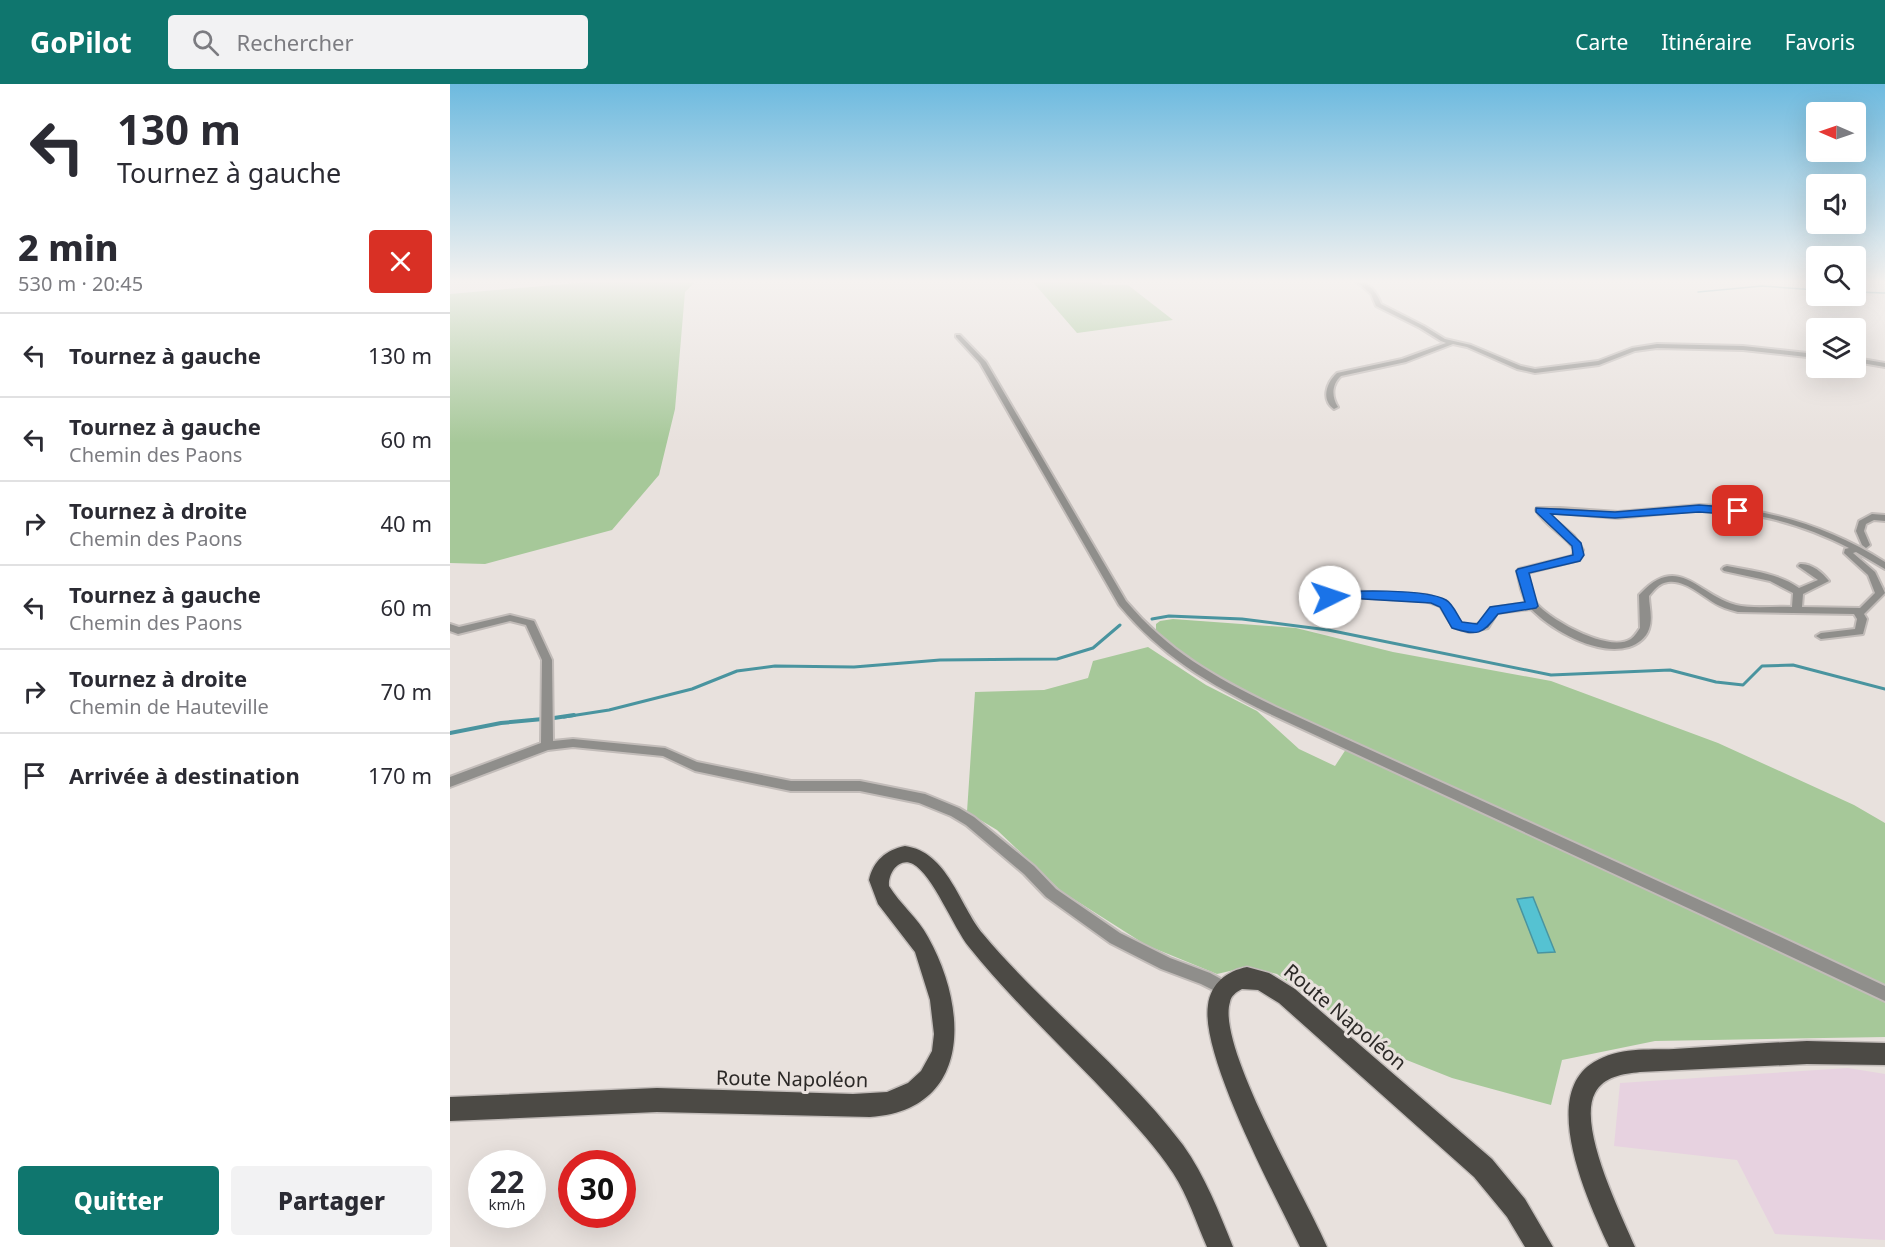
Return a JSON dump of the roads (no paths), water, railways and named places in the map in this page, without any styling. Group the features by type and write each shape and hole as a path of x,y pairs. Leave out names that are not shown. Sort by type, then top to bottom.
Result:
{"main road":[{"name":"Route Napoléon","path":"450,1109 657,1100 853,1106 897,1101 928,1080 936,1068 946,1043 947,1028 941,998 921,944 912,929 882,894 879,885 881,870 886,863 900,855 916,855 930,866 956,912 986,952 1146,1119 1172,1151 1192,1182 1220,1247"},
{"name":"Route Napoléon","path":"1225,989 1234,981 1255,978 1276,987 1287,996 1483,1168 1516,1208 1540,1247"},
{"path":"1225,989 1218,1007 1218,1019 1228,1059 1247,1107 1314,1247"},
{"path":"1622,1247 1591,1167 1578,1111 1585,1087 1605,1068 1639,1062 1688,1059 1885,1054"}],"street":[{"path":"1436,335 1451,343 1469,346 1519,368 1535,371 1599,363 1634,349 1657,346 1750,348 1806,355"},
{"path":"958,336 983,362 1122,603 1141,627 1164,646 1218,684 1487,810 1775,940 1885,994"},
{"path":"1334,407 1329,401 1329,392 1334,378 1339,374 1404,361 1451,343"},
{"path":"1866,362 1885,365"},
{"path":"1532,606 1522,571 1576,558 1579,550 1571,538 1540,510 1615,515 1719,509 1755,514 1807,527 1877,553 1885,565"},
{"path":"1862,549 1860,531 1862,523 1872,517 1885,518"},
{"path":"1312,602 1347,594 1427,598 1444,604 1453,621 1462,628 1469,629 1484,626 1491,613 1498,608 1532,606 1582,639 1611,645 1628,643 1641,636 1646,626 1644,595 1657,581 1664,578 1682,581 1733,608 1858,612 1863,611 1880,593 1872,574 1848,551 1862,549 1885,565"},
{"path":"1798,592 1824,581 1819,574 1803,566"},
{"path":"1727,569 1775,578 1798,592"},
{"path":"1797,609 1798,592"},
{"path":"1821,636 1858,632 1862,619 1858,612"},
{"path":"450,627 458,631 510,618 530,623 547,660 547,746"},
{"path":"450,782 547,746 573,742 664,752 695,766 772,783 811,787 843,785 874,787 921,798 970,821 1029,870 1051,893 1114,938 1166,964 1205,978 1225,989"}],"water":[{"path":"1533,897 1555,952 1538,953 1517,899"}],"waterway":[{"path":"1152,619 1169,616 1242,619 1328,630 1551,675 1670,670 1716,682 1743,685 1762,666 1793,665 1885,689"},
{"path":"564,717 609,710 692,689 737,671 775,666 854,667 940,660 1057,659 1093,648 1120,625"},
{"path":"554,718 574,715"},
{"path":"450,733 501,723 543,719"}]}
